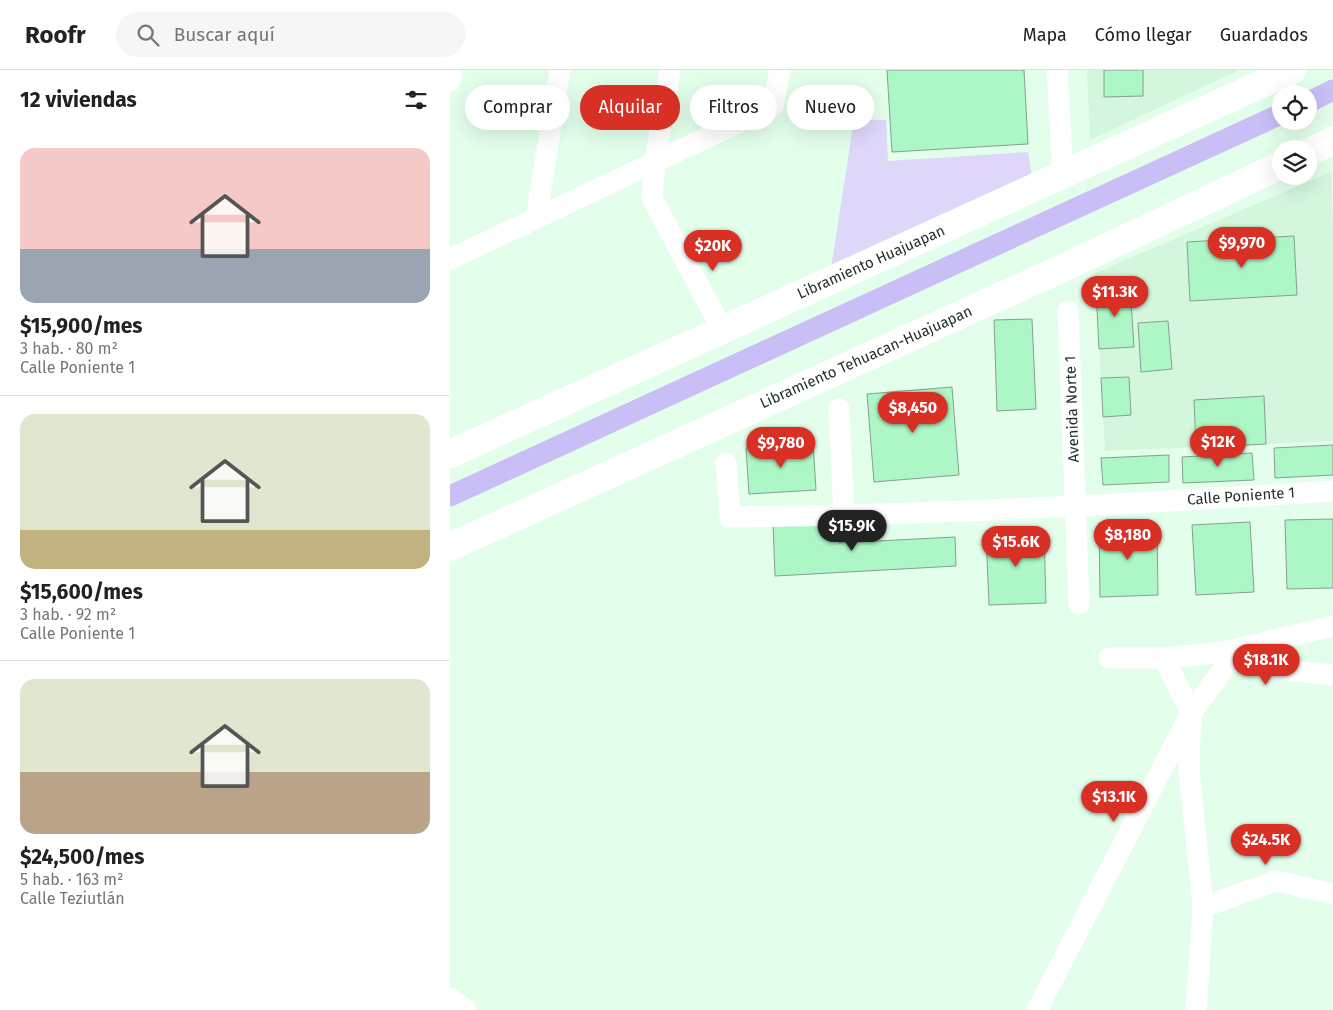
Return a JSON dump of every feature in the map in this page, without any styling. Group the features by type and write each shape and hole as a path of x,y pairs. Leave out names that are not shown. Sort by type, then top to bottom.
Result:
{"main road":[{"name":"Libramiento Huajuapan","path":"450,454 1292,70"},
{"path":"1317,148 1333,140"},
{"name":"Libramiento Tehuacan-Huajuapan","path":"450,547 1063,268 1272,169"}],"street":[{"path":"450,82 452,70"},
{"path":"536,219 560,70"},
{"path":"670,70 655,162 652,198 722,329"},
{"path":"450,260 773,106 780,70"},
{"path":"1057,70 1063,176"},
{"name":"Avenida Norte 1","path":"1068,311 1079,604"},
{"path":"839,409 844,516"},
{"name":"Calle Poniente 1","path":"726,463 730,518 844,516 1076,507 1333,490"},
{"path":"1109,658 1227,656 1333,626"},
{"path":"1227,656 1258,667 1333,675"},
{"path":"1037,1010 1192,713 1227,656"},
{"path":"1164,658 1192,713 1189,770 1203,907 1196,1010"},
{"path":"1203,907 1276,881 1333,894"},
{"path":"450,998 466,1010"}],"shaded area":[{"path":"1087,70 1239,70 1090,140"},
{"path":"874,120 886,120 888,161 1028,152 1034,189 829,281 852,130 874,130"},
{"path":"1331,172 1333,227 1333,441 1105,451 1095,273 1301,185 1317,185 1317,178"}],"building":[{"path":"887,70 1024,70 1028,144 892,152"},
{"path":"1104,70 1143,70 1143,96 1104,97"},
{"path":"1294,236 1297,295 1190,301 1187,242"},
{"path":"1130,287 1134,347 1099,349 1096,290"},
{"path":"1032,319 1036,409 997,411 994,320"},
{"path":"1168,321 1172,369 1141,372 1138,323"},
{"path":"1129,377 1131,415 1103,417 1101,378"},
{"path":"952,387 959,475 874,482 867,394"},
{"path":"1264,396 1266,444 1196,448 1194,400"},
{"path":"813,443 816,490 749,494 746,448"},
{"path":"1333,445 1333,475 1275,478 1274,448"},
{"path":"1252,453 1254,480 1183,483 1182,457"},
{"path":"1169,455 1169,482 1103,485 1101,458"},
{"path":"1333,519 1333,588 1287,589 1285,520"},
{"path":"837,521 839,543 955,537 956,566 775,576 773,524"},
{"path":"1250,522 1254,592 1196,595 1192,525"},
{"path":"1099,523 1157,527 1158,595 1100,597"},
{"path":"1044,532 1046,603 989,605 986,534"}],"waterway":[{"path":"1317,98 1333,90"},
{"path":"450,496 1272,118"}]}
